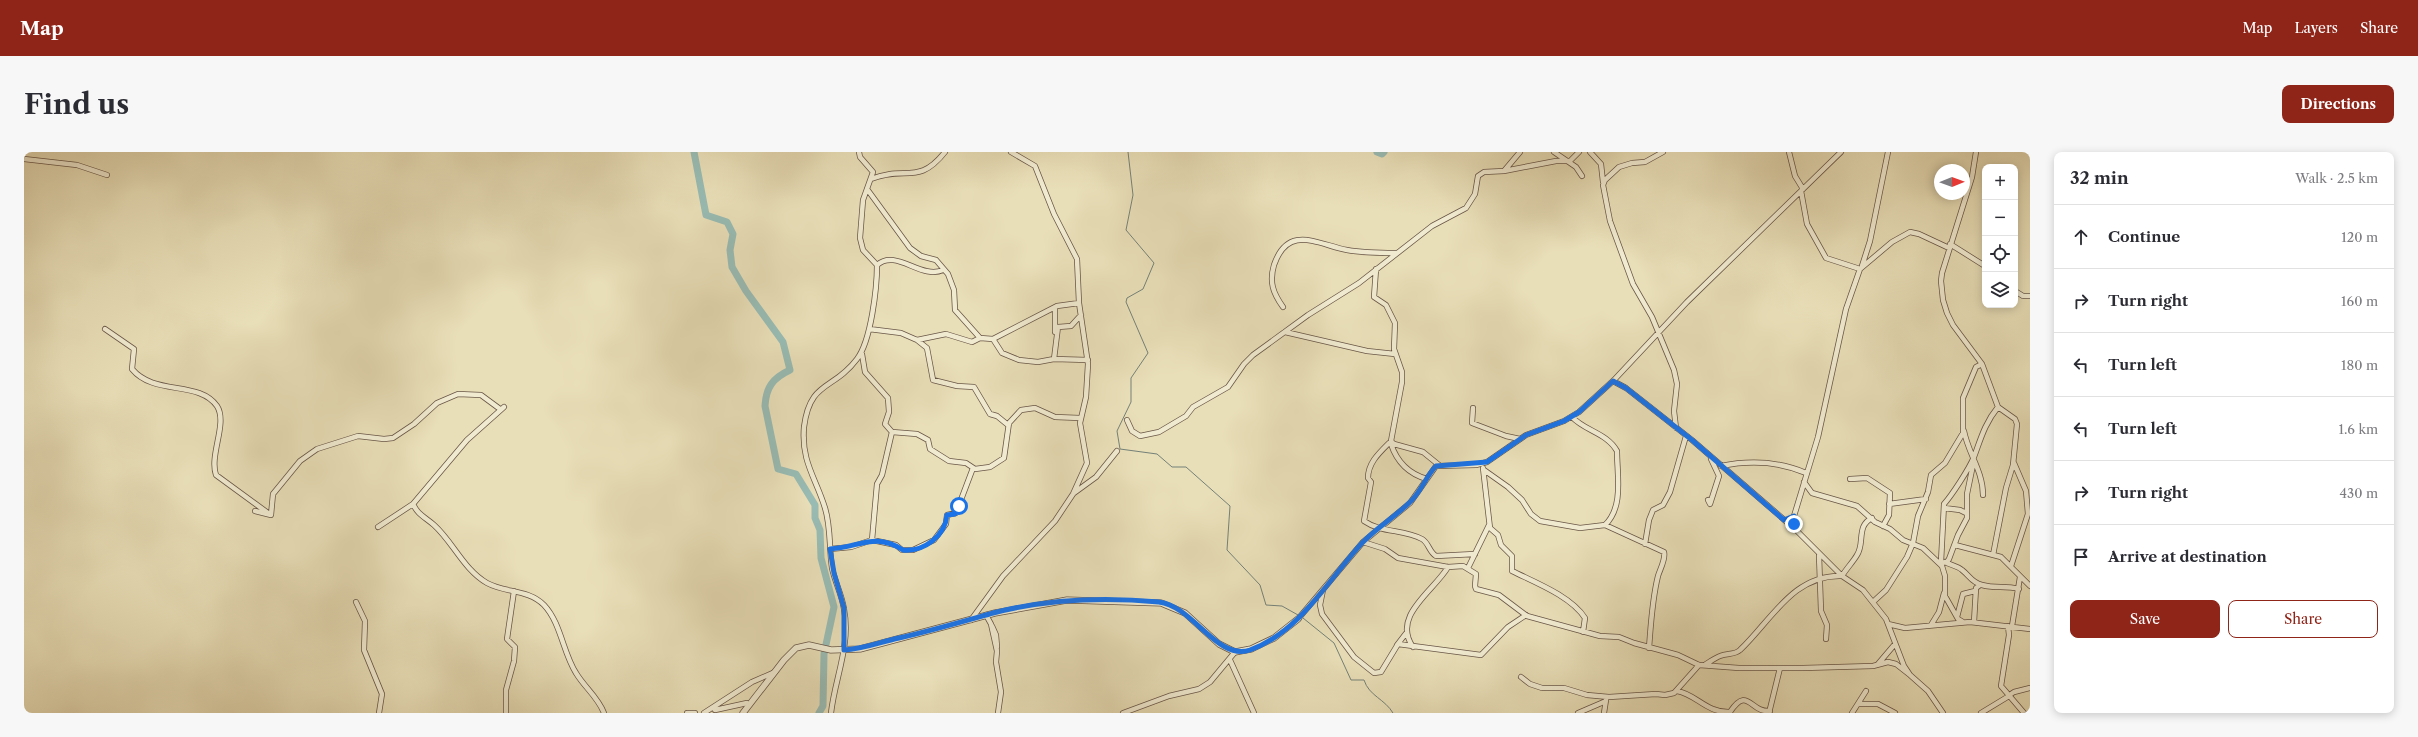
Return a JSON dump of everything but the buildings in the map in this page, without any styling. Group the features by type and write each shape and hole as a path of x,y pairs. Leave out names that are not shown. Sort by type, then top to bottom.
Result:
{"street":[{"path":"859,152 860,157 873,172 863,200 860,230 861,246 865,254 877,265"},
{"path":"871,179 890,173 924,172 935,165 946,152"},
{"path":"970,621 1003,576 1055,521 1073,494 1087,464 1080,418 1086,396 1088,360 1079,303 1079,268 1074,249 1054,214 1035,166 1011,152"},
{"path":"1504,170 1520,152"},
{"path":"1554,152 1576,167 1582,176"},
{"path":"1590,152 1601,164 1604,198 1614,234 1633,284 1659,334 1676,377 1674,412 1676,428"},
{"path":"1603,182 1619,167 1632,163 1645,162 1663,152"},
{"path":"1789,152 1795,176 1802,190 1807,224 1826,258 1861,268"},
{"path":"1123,713 1169,696 1199,689 1210,682 1220,668 1230,660 1231,655 1235,652 1251,649 1274,638 1298,619 1323,588 1376,529 1410,503 1434,468 1439,465 1482,464 1520,439 1572,417 1613,381 1693,297 1841,152"},
{"path":"1796,530 1794,516 1818,437 1846,309 1872,234 1888,152"},
{"path":"1976,152 1972,176 1949,246 1941,281 1947,313 1982,364 1998,407 2017,423 2014,463 2006,488 1993,555"},
{"path":"1127,420 1129,427 1136,434 1144,436 1159,432 1186,416 1193,407 1231,385 1244,364 1285,332 1376,269 1432,226 1466,208 1475,194 1477,178 1480,174 1572,160 1577,153"},
{"path":"24,159 77,165 107,175"},
{"path":"868,189 910,248 921,256 936,260 948,274 953,286 956,310 980,338"},
{"path":"1861,268 1892,242 1910,232 1949,246 1982,264"},
{"path":"1282,308 1274,293 1271,276 1281,250 1292,241 1304,240 1359,252 1396,253"},
{"path":"943,270 936,272 924,271 893,260 883,261 877,265 869,329 861,359 865,372 888,398 889,412 885,424 892,432 921,435 928,440 930,449 949,461 966,463 973,468 990,467 1004,458 1008,425 1019,412 1026,408 1039,409 1055,417 1080,418"},
{"path":"1376,269 1374,297 1386,305 1395,323 1395,354 1402,372 1402,382 1390,440 1401,464 1416,475 1427,479"},
{"path":"2018,293 2022,296 2030,296"},
{"path":"917,340 942,334 972,342 980,338 993,339 1055,307 1079,303"},
{"path":"1054,359 1055,307"},
{"path":"1055,338 1058,327 1071,326 1081,314"},
{"path":"105,329 134,349 132,369 141,377 172,389 203,393 214,402 220,415 214,460 216,476 271,515"},
{"path":"869,329 901,333 917,340 927,348 933,380 957,386 974,387 990,414 997,416 1008,425"},
{"path":"1285,332 1367,352 1395,354"},
{"path":"993,339 1002,353 1019,360 1038,362 1054,359 1088,360"},
{"path":"831,713 844,650 844,608 834,573 826,510 807,463 804,437 806,415 809,403 815,393 845,374 862,353"},
{"path":"1982,364 1976,367 1965,392 1963,403 1965,443 1978,466 1983,494"},
{"path":"1613,381 1626,388 1686,436 1796,530 1818,554 1842,576 1863,590 1888,624 1895,644 1910,675"},
{"path":"271,515 273,494 300,461 317,449 358,436 384,439 393,438 414,424 437,403 458,394 481,395 502,408 466,440 413,504 378,527"},
{"path":"1942,562 1949,559 1958,535 1967,519 1967,494 1974,459 1986,422 1998,407"},
{"path":"1473,408 1472,423 1506,436 1520,439"},
{"path":"1572,417 1584,428 1601,434 1617,451 1618,498 1607,526"},
{"path":"1873,602 1886,590 1897,574 1914,543 1919,515 1926,499 1931,475 1945,463 1964,431"},
{"path":"872,540 877,484 882,475 892,432"},
{"path":"1645,544 1649,520 1653,510 1663,505 1670,492 1686,436"},
{"path":"1392,444 1424,452 1439,465"},
{"path":"1392,444 1374,459 1368,476 1371,482 1370,493 1363,520 1376,529 1402,532 1422,539 1436,556 1475,554"},
{"path":"1073,494 1096,477 1117,451"},
{"path":"1708,500 1711,504 1719,476 1709,456"},
{"path":"1931,625 1939,612 1946,576 1942,562 1944,508 1974,459"},
{"path":"1721,466 1744,461 1777,463 1806,473"},
{"path":"2011,566 2028,514 2026,492 2014,463"},
{"path":"1468,568 1489,524 1484,470 1482,464"},
{"path":"830,549 851,547 872,540 896,545 905,551 916,549 932,542 946,524 947,515 956,513 973,468"},
{"path":"1484,470 1508,487 1522,500 1531,514 1540,521 1580,528 1607,526 1664,552 1665,555 1658,574 1652,608 1649,648"},
{"path":"1850,479 1867,478 1890,493 1889,515 1883,526"},
{"path":"1804,482 1812,492 1857,506 1903,540 1914,543 1923,548 1942,562 1962,569 1969,579 1980,585 1995,588 2010,586 2019,589"},
{"path":"1889,504 1926,499"},
{"path":"413,504 418,514 433,524 462,559 482,579 494,586 528,595 544,605 553,619 576,673 597,698 604,713"},
{"path":"1944,508 1960,510 1966,513"},
{"path":"254,511 271,515"},
{"path":"1784,520 1794,516"},
{"path":"1706,664 1720,656 1740,650 1781,604 1818,579 1842,576 1858,554 1864,526 1866,521 1872,518"},
{"path":"1489,524 1498,535 1501,545 1512,556 1512,571 1538,581 1577,608 1585,618 1583,632"},
{"path":"1363,542 1385,549 1398,558 1448,567 1463,566 1468,568 1476,574 1476,589 1500,595 1526,615 1583,632 1600,636 1619,637 1649,648 1678,655 1699,665 1706,664 1739,668 1780,668 1877,665 1890,662 1910,675 1928,691 1943,713"},
{"path":"1955,546 2001,557 2011,566 2020,578 2030,586"},
{"path":"1818,554 1821,572 1818,579 1822,616 1827,625 1826,639"},
{"path":"1413,647 1407,639 1407,632 1413,608 1441,578 1448,567"},
{"path":"2020,578 2019,589 2010,626 2001,684 2024,713"},
{"path":"1957,617 1963,594 1975,591 1980,585"},
{"path":"1323,588 1320,605 1322,614 1354,657 1374,673 1381,672 1397,645 1407,632"},
{"path":"506,713 506,690 515,655 515,647 507,639 514,591"},
{"path":"1974,622 1975,591"},
{"path":"1944,592 1957,617 1963,622"},
{"path":"743,713 787,656 796,648 809,646 831,650 844,650 873,646 970,621 986,615 1067,600 1161,602 1185,613 1219,644 1235,652"},
{"path":"356,602 366,621 364,650 382,694 379,713"},
{"path":"986,615 996,635 996,662 1001,703 999,713"},
{"path":"1397,645 1479,656 1508,627 1526,615"},
{"path":"1888,624 1905,628 1974,622 2030,629"},
{"path":"1877,665 1895,644"},
{"path":"1230,660 1254,713"},
{"path":"1677,691 1699,665"},
{"path":"1521,677 1530,684 1542,688 1564,688 1580,694 1606,698 1634,697 1656,694 1664,695 1677,691 1682,692 1703,706 1713,709 1730,712 1736,702 1741,700 1752,703 1763,711 1770,712 1780,668"},
{"path":"707,712 752,682 775,672"},
{"path":"1981,713 2014,692 2030,688"},
{"path":"1852,713 1866,692"},
{"path":"1578,713 1606,698"},
{"path":"1604,713 1606,698"},
{"path":"707,712 740,704 747,703 749,705"},
{"path":"1859,704 1878,704 1895,713"},
{"path":"687,713 695,713"}],"waterway":[{"path":"694,152 706,215 727,222 733,234 730,250 732,267 746,291 783,342 790,370 779,376 769,388 765,406 778,469 796,474 815,505 815,518 820,530 821,558 834,607 824,654 823,706 819,713"},
{"path":"1128,152 1133,195 1126,230 1154,263 1143,289 1127,298 1126,302 1148,353 1131,378 1131,402 1117,431 1120,449 1157,454 1172,467 1186,467 1230,506 1227,550 1260,585 1266,605 1282,606 1298,615"},
{"path":"1377,152 1382,154 1384,152"},
{"path":"1303,618 1334,643 1351,680 1364,680 1373,694 1386,704 1393,713"}],"route":[{"path":"959,506 955,514 947,515 946,524 934,540 930,544 916,549 905,551 898,546 875,540 869,540 851,547 830,549 831,562 844,608 846,625 844,650 873,646 995,613 1067,600 1095,600 1161,602 1185,613 1219,644 1235,652 1243,652 1274,638 1298,619 1363,542 1376,529 1410,503 1423,487 1436,466 1482,464 1487,462 1526,435 1564,421 1579,412 1613,381 1626,388 1692,440 1742,486 1784,520 1790,519 1794,516 1794,524"}]}
